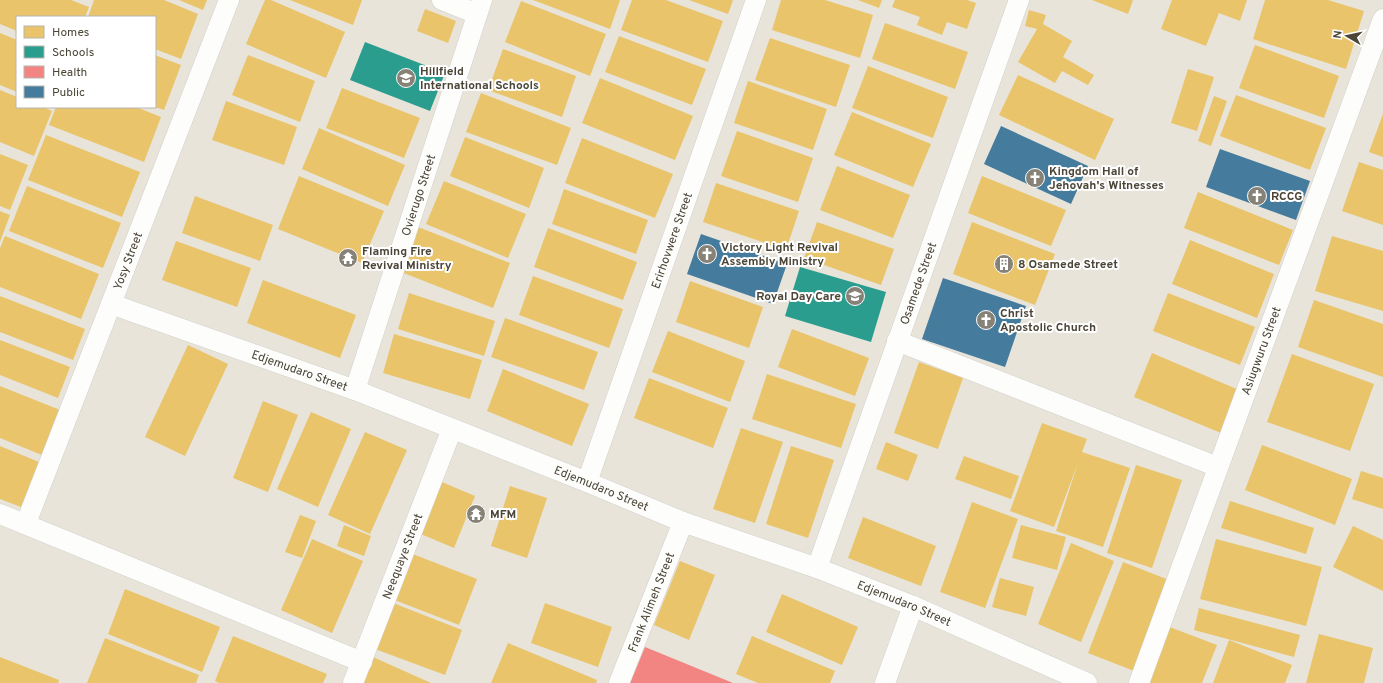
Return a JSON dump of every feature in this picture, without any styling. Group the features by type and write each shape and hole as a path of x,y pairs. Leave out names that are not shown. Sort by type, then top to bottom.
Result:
{"street":[{"name":"Yosy Street","path":"26,523 229,0"},
{"path":"442,0 480,7"},
{"name":"Erirhovwere Street","path":"587,482 756,0"},
{"name":"Osamede Street","path":"817,568 1018,0"},
{"name":"Ovierugo Street","path":"355,390 480,7"},
{"name":"Asiugwuru Street","path":"1139,683 1383,19"},
{"name":"Edjemudaro Street","path":"111,304 355,390 587,482 683,522 817,568 913,606 1087,683"},
{"path":"897,341 1218,467"},
{"name":"Neequaye Street","path":"353,683 452,429"},
{"path":"0,514 26,523 362,662"},
{"name":"Frank Alimeh Street","path":"619,683 683,522"},
{"path":"884,683 913,606"}],"shaded area":[{"path":"0,0 1383,0 1383,683 0,683"}],"building: Homes":[{"path":"0,0 71,0 89,7 85,16 16,16 16,31 0,24"},
{"path":"94,0 164,0 198,14 181,59 156,49 156,16 88,16"},
{"path":"179,0 207,0 203,10"},
{"path":"265,0 271,0 345,32 326,78 246,44"},
{"path":"290,0 362,0 353,25"},
{"path":"533,0 620,0 610,29"},
{"path":"632,0 666,0 723,21 708,62 621,30"},
{"path":"689,0 733,0 728,14"},
{"path":"781,0 825,0 873,15 860,58 772,30"},
{"path":"858,0 882,0 879,8"},
{"path":"895,0 967,0 976,3 967,29 947,22 942,35 917,25 920,17 892,7"},
{"path":"1092,0 1133,0 1128,14"},
{"path":"1172,0 1247,0 1240,21 1219,13 1206,46 1161,29"},
{"path":"1265,0 1328,0 1364,11 1346,69 1253,39"},
{"path":"521,1 606,34 590,76 505,42"},
{"path":"425,9 456,21 448,43 417,31"},
{"path":"1029,10 1046,15 1043,24 1072,41 1063,57 1094,75 1088,85 1062,71 1055,83 1018,62 1037,29 1025,26"},
{"path":"885,23 968,52 955,89 872,59"},
{"path":"0,33 16,40 16,92 0,85"},
{"path":"619,36 706,69 692,105 605,72"},
{"path":"770,38 850,65 836,107 755,80"},
{"path":"1255,45 1339,76 1324,118 1239,88"},
{"path":"503,49 576,76 562,117 488,90"},
{"path":"156,55 181,65 164,110 156,107"},
{"path":"248,55 315,81 300,122 232,95"},
{"path":"868,66 948,97 933,138 852,108"},
{"path":"1188,69 1214,77 1197,131 1171,123"},
{"path":"1018,75 1114,119 1095,160 999,115"},
{"path":"600,78 693,116 675,160 582,123"},
{"path":"748,81 827,109 813,150 734,123"},
{"path":"342,88 420,118 404,158 326,128"},
{"path":"0,90 16,97 16,108 45,108 52,111 34,156 0,142"},
{"path":"481,93 571,128 557,165 466,132"},
{"path":"1236,95 1326,128 1310,170 1220,136"},
{"path":"1214,96 1227,101 1211,146 1198,141"},
{"path":"226,101 297,127 284,165 212,140"},
{"path":"56,108 138,108 161,117 144,162 49,125"},
{"path":"852,112 931,144 913,187 834,155"},
{"path":"1383,114 1383,157 1369,152"},
{"path":"319,128 405,165 388,206 302,169"},
{"path":"737,131 813,158 798,202 721,176"},
{"path":"46,135 140,172 122,217 28,180"},
{"path":"465,137 544,168 529,208 450,176"},
{"path":"582,138 673,174 655,218 565,183"},
{"path":"0,154 28,165 10,210 0,206"},
{"path":"1359,162 1383,170 1383,225 1342,211"},
{"path":"837,166 910,195 893,238 820,210"},
{"path":"299,176 384,211 362,263 278,229"},
{"path":"982,176 1066,210 1051,246 968,213"},
{"path":"444,181 526,214 508,258 426,224"},
{"path":"716,183 799,211 786,250 703,222"},
{"path":"27,186 121,223 103,268 9,231"},
{"path":"564,189 648,220 636,254 552,224"},
{"path":"1198,192 1293,230 1279,265 1184,228"},
{"path":"195,196 273,225 260,261 182,233"},
{"path":"0,211 10,215 0,242"},
{"path":"817,222 894,249 881,285 804,258"},
{"name":"8 Osamede Street","path":"972,222 1055,254 1035,305 953,274"},
{"path":"418,227 510,263 493,308 401,272"},
{"path":"548,228 637,262 623,300 534,267"},
{"path":"5,236 99,274 81,319 0,287 0,248"},
{"path":"1332,236 1383,251 1383,311 1315,291"},
{"path":"1190,240 1274,274 1257,318 1172,284"},
{"path":"176,241 251,268 237,307 162,280"},
{"path":"533,276 623,309 609,348 519,315"},
{"path":"263,280 356,315 340,358 247,323"},
{"path":"690,281 763,307 749,348 676,322"},
{"path":"409,293 495,321 484,356 398,329"},
{"path":"1168,293 1255,327 1240,365 1153,331"},
{"path":"0,296 85,329 73,360 0,332"},
{"path":"1314,300 1383,324 1383,377 1298,347"},
{"path":"505,318 598,352 584,390 491,357"},
{"path":"792,329 869,358 855,396 778,367"},
{"path":"668,331 745,361 730,402 652,372"},
{"path":"394,334 482,360 470,399 383,373"},
{"path":"0,340 70,367 58,398 0,375"},
{"path":"188,345 228,364 185,456 145,437"},
{"path":"1152,353 1239,390 1221,433 1134,397"},
{"path":"1292,354 1374,384 1350,451 1267,422"},
{"path":"919,362 963,378 938,449 894,433"},
{"path":"503,369 589,404 572,446 487,411"},
{"path":"767,374 856,404 841,448 752,419"},
{"path":"649,378 728,408 713,448 634,418"},
{"path":"0,386 60,410 42,455 0,438"},
{"path":"263,401 298,415 268,492 233,478"},
{"path":"311,412 351,429 318,507 277,489"},
{"path":"1042,423 1087,439 1082,452 1130,468 1103,547 1056,531 1078,463 1054,527 1010,511"},
{"path":"741,428 783,442 755,523 713,509"},
{"path":"365,432 407,450 370,534 328,515"},
{"path":"886,442 918,455 908,481 876,469"},
{"path":"1262,445 1352,479 1335,525 1245,490"},
{"path":"0,446 39,462 21,507 0,499"},
{"path":"791,446 834,460 808,538 766,524"},
{"path":"964,456 1019,476 1011,499 955,479"},
{"path":"1136,465 1182,480 1152,568 1107,553"},
{"path":"1361,471 1383,478 1383,509 1352,499"},
{"path":"437,480 475,496 454,548 416,532"},
{"path":"510,486 547,498 527,558 491,546"},
{"path":"1230,501 1314,528 1306,554 1221,528"},
{"path":"972,502 1018,519 985,608 940,592"},
{"path":"300,515 316,521 302,558 285,552"},
{"path":"863,517 936,546 921,586 848,558"},
{"path":"344,525 371,536 364,556 337,546"},
{"path":"1021,525 1066,537 1057,570 1012,558"},
{"path":"1353,526 1383,540 1383,591 1333,567"},
{"path":"312,539 363,561 332,633 281,610"},
{"path":"1216,539 1322,567 1306,626 1200,599"},
{"path":"1071,543 1114,561 1081,642 1038,624"},
{"path":"410,553 477,579 459,625 392,599"},
{"path":"680,561 715,575 689,640 654,625"},
{"path":"1123,562 1169,580 1134,671 1088,653"},
{"path":"1000,578 1034,587 1026,616 992,607"},
{"path":"125,589 220,627 202,672 108,634"},
{"path":"782,594 858,627 842,665 766,632"},
{"path":"393,603 462,630 445,675 375,649"},
{"path":"545,603 612,627 598,667 531,643"},
{"path":"1199,608 1300,635 1294,657 1194,630"},
{"path":"1167,626 1217,645 1202,683 1147,683"},
{"path":"1319,634 1373,648 1364,683 1306,683"},
{"path":"233,636 327,674 323,683 219,683 215,681"},
{"path":"752,636 835,671 830,683 758,683 736,674"},
{"path":"105,638 199,675 196,683 87,683"},
{"path":"1229,640 1292,665 1285,683 1213,683"},
{"path":"508,643 597,680 596,683 491,683"},
{"path":"0,657 59,680 58,683 0,683"},
{"path":"373,657 431,683 362,683"}],"building: Schools":[{"path":"365,42 445,73 430,111 350,80"},
{"path":"800,267 886,292 871,342 785,316"}],"building: Health":[{"path":"645,647 733,683 630,683"}],"building: Public":[{"path":"1001,126 1088,166 1071,204 984,164"},
{"path":"1220,149 1310,181 1296,220 1206,187"},
{"path":"701,234 787,264 773,304 687,274"},
{"path":"943,278 1026,306 1005,367 922,339"}],"place":[{"name":"Hillfield International Schools","path":"406,78"},
{"name":"Kingdom Hall of Jehovah's Witnesses","path":"1035,178"},
{"name":"RCCG","path":"1257,196"},
{"name":"Victory Light Revival Assembly Ministry","path":"707,254"},
{"name":"Flaming Fire Revival Ministry","path":"348,258"},
{"name":"8 Osamede Street","path":"1004,264"},
{"name":"Royal Day Care","path":"855,296"},
{"name":"Christ Apostolic Church","path":"986,320"},
{"name":"MFM","path":"476,514"}]}
